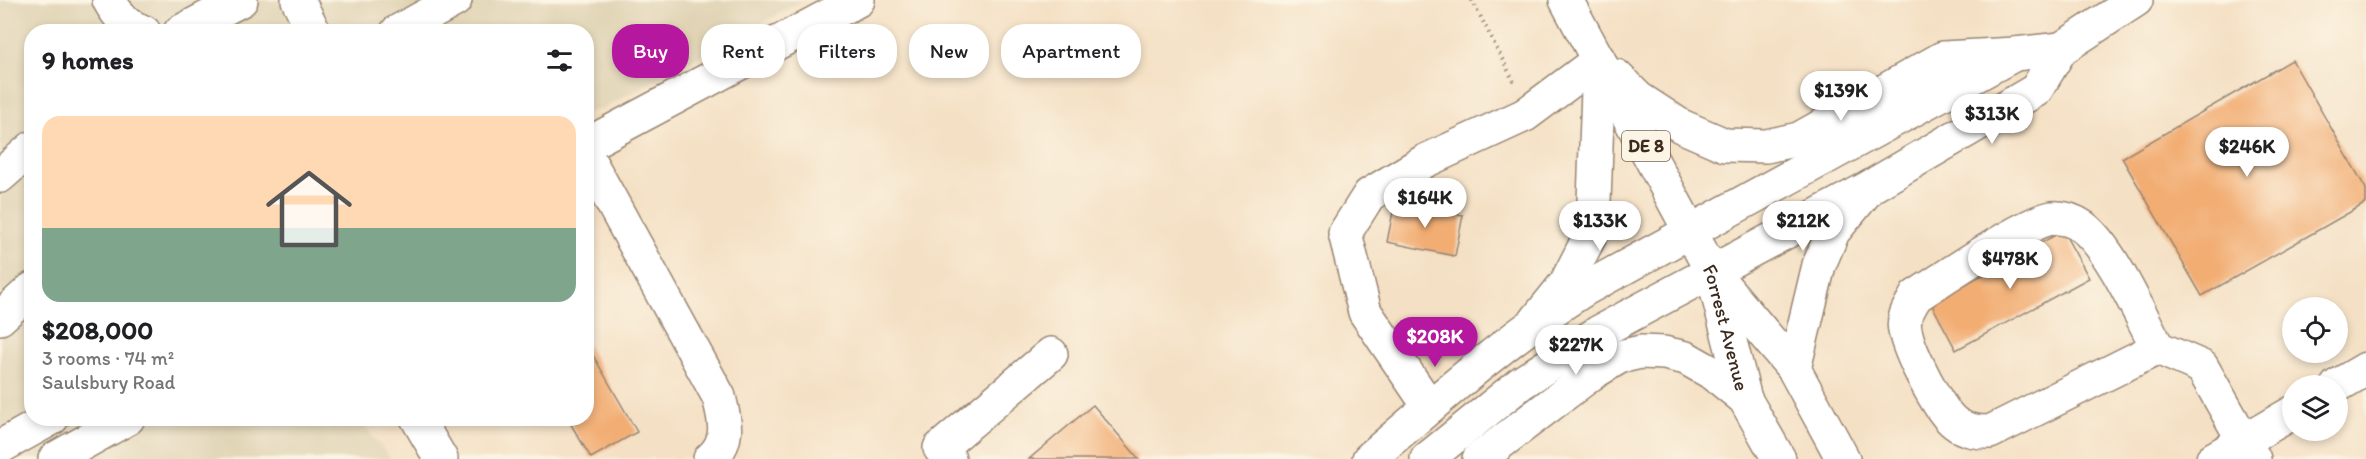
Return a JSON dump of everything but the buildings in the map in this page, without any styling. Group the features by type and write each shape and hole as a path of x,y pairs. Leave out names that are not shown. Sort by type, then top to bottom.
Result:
{"main road":[{"path":"109,0 118,15 129,24"},
{"path":"195,24 241,0"},
{"path":"298,0 310,24"},
{"path":"412,24 455,0"},
{"path":"594,141 858,0"},
{"name":"DE 8","path":"1566,0 1712,272"},
{"path":"1428,459 1521,383 1558,358 1650,303 1870,187 2036,90 2061,49 2136,0"},
{"path":"1599,60 1638,98 1682,126 1725,145 1766,146 1799,139 1943,58 2061,49"},
{"path":"1369,459 1429,406 1537,319 1585,289 2015,54"},
{"path":"1429,406 1365,312 1345,233 1369,195 1425,160 1525,115 1599,60"},
{"path":"1537,319 1566,283 1593,230 1599,60"},
{"path":"0,176 24,155"},
{"path":"594,170 719,398 726,422 724,441 710,459"},
{"path":"1794,369 1819,265 1833,232 1870,187"},
{"path":"2158,348 1999,429 1990,432 1973,431 1957,425 1944,412 1924,378 1905,330 1906,312 1916,296 2022,232 2051,218 2069,220 2084,227 2102,247 2158,348 2202,367 2249,450"},
{"name":"Forrest Avenue","path":"1712,272 1794,369 1843,459"},
{"name":"Forrest Avenue","path":"1712,272 1745,399 1779,459"},
{"path":"0,318 24,296"},
{"path":"1479,459 1591,374 1619,357 1641,352 1664,353 1686,358 1714,374 1745,399"},
{"path":"949,459 940,448 1051,354"},
{"path":"2348,380 2366,369"},
{"path":"2213,459 2249,450 2282,422"},
{"path":"0,447 38,426"},
{"path":"55,459 114,426"},
{"path":"422,426 441,459"}],"path":[{"path":"1472,0 1516,87"}],"shaded area":[{"path":"0,0 804,0 760,24 701,24 701,56 689,62 689,24 612,24 612,78 659,78 602,109 594,111 594,24 24,24 24,426 365,426 391,459 0,459"}]}
